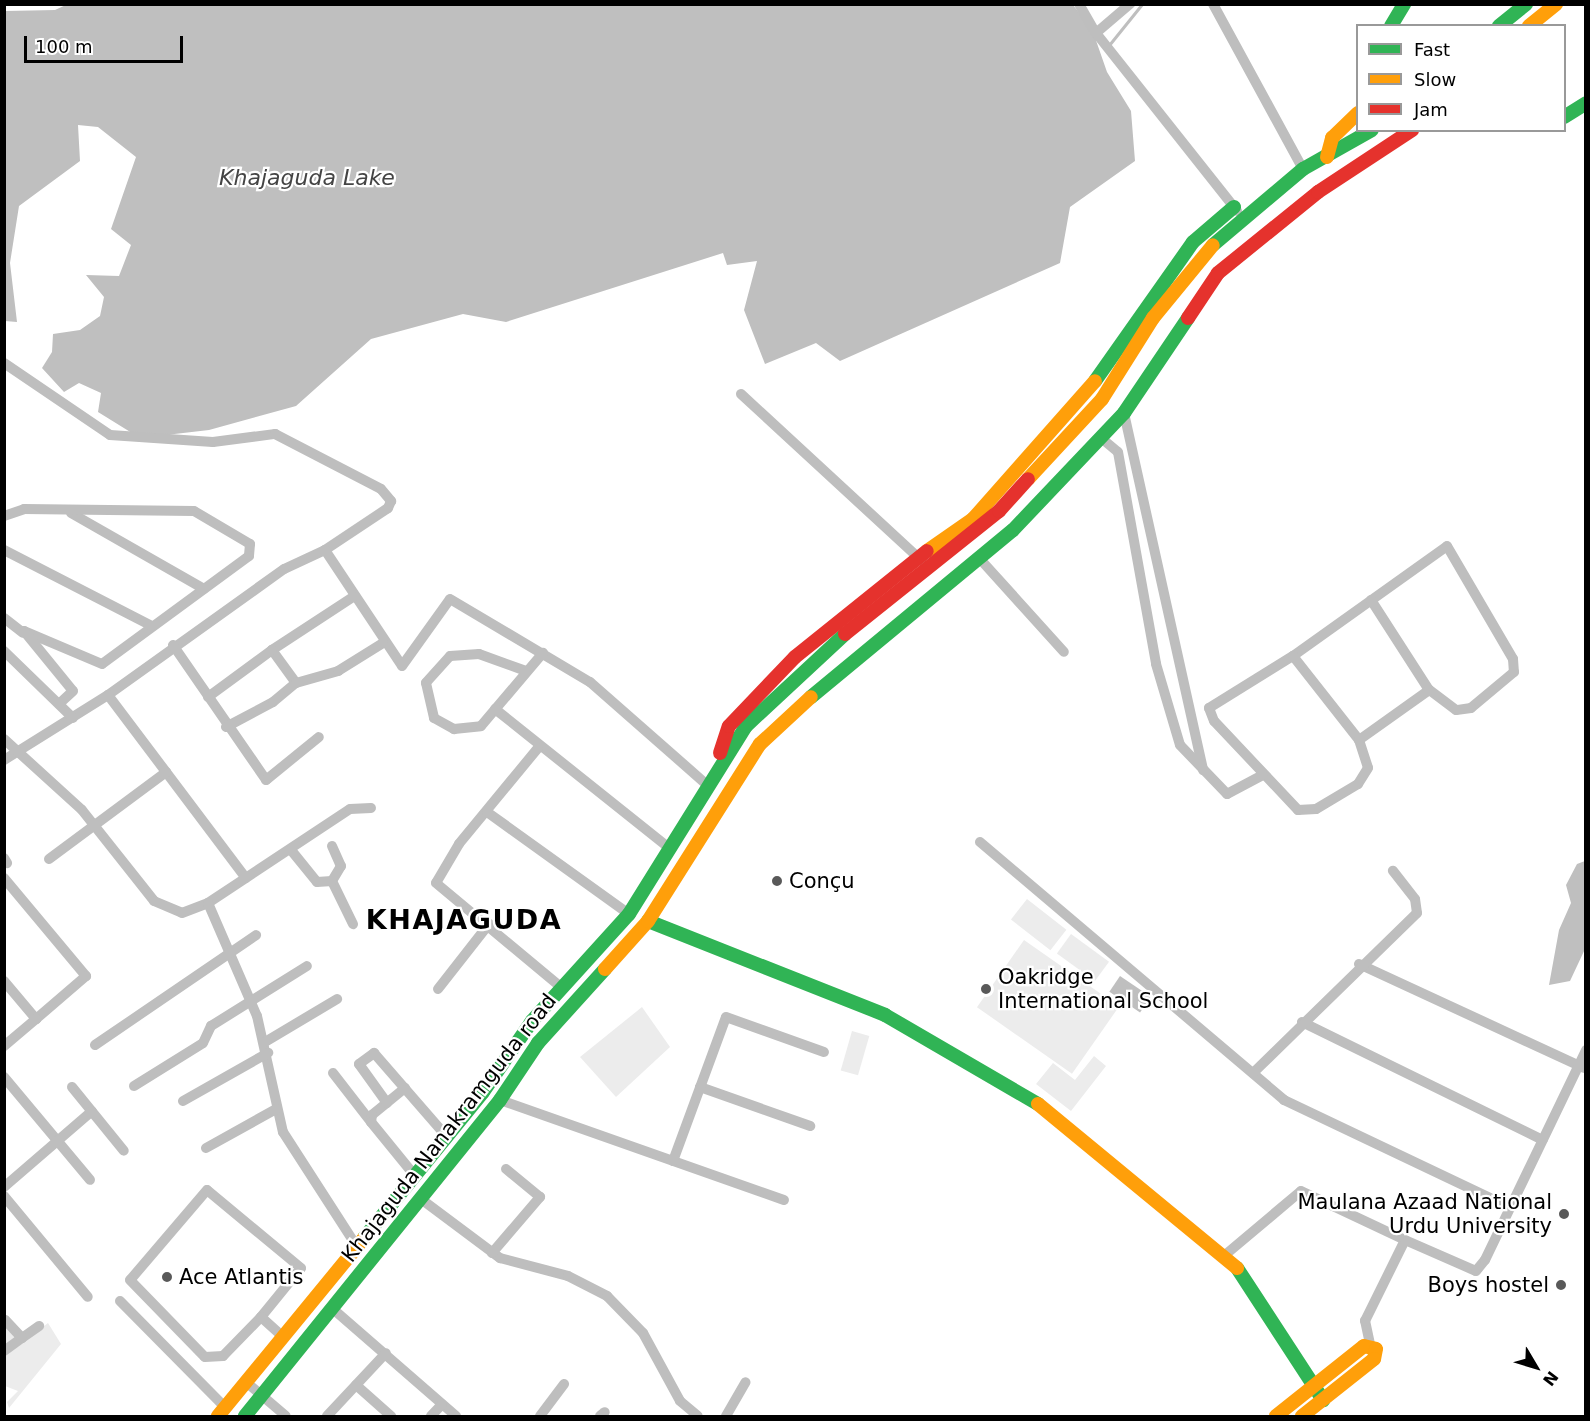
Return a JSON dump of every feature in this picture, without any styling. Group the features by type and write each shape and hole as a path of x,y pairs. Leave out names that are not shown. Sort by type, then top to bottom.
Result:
{"main road":[{"path":"1391,24 1405,4"},
{"path":"1405,4 1406,24"},
{"path":"1501,24 1526,4"},
{"path":"1531,24 1556,4"},
{"path":"1566,116 1586,103"},
{"path":"1327,157 1332,138 1356,115"},
{"name":"Khajaguda Nanakramguda road","path":"221,1412 447,1137 532,1021 629,914 706,784 746,726 789,682 930,568 1022,488 1102,399 1176,286 1238,212 1303,169 1369,132"},
{"name":"Khajaguda Nanakramguda road","path":"245,1416 500,1100 538,1043 648,921 760,744 914,606 980,559 1124,413 1218,273 1318,192 1409,132"},
{"path":"716,768 729,726 754,696 919,557 964,528 1104,370 1193,242 1238,212"},
{"path":"1011,476 1022,488"},
{"path":"648,921 885,1015 972,1061 1053,1114 1225,1255 1323,1400"},
{"path":"1276,1416 1313,1387 1373,1349"},
{"path":"1302,1416 1323,1400 1373,1349"}],"street":[{"path":"1079,4 1096,33 1183,148 1238,212"},
{"path":"1096,33 1130,4"},
{"path":"1213,4 1303,169"},
{"path":"4,363 110,435 213,442 275,434 388,496 388,508 325,550 284,569 173,645 108,695 4,760"},
{"path":"741,394 930,568"},
{"path":"1124,413 1203,772"},
{"path":"1100,437 1118,452 1156,664 1180,745 1203,772 1227,794 1261,773"},
{"path":"4,516 24,509 70,512 194,511 241,534 250,544 249,556 102,663 23,633"},
{"path":"70,512 204,588"},
{"path":"1293,656 1359,740 1368,768 1363,776 1316,809 1291,806 1214,721 1209,708 1293,656 1371,600 1447,546 1513,659 1514,672 1464,710 1429,690 1371,600"},
{"path":"4,550 152,626"},
{"path":"325,550 383,643 402,666 450,599 543,653 609,696 706,784"},
{"path":"980,559 1064,652"},
{"path":"208,697 272,650 353,597"},
{"path":"4,618 23,633 73,691 59,704"},
{"path":"226,727 273,702 296,683 338,671 383,643"},
{"path":"173,645 226,727 267,780 319,737"},
{"path":"272,650 296,683"},
{"path":"4,651 73,718"},
{"path":"526,671 465,654 440,662 429,675 435,718 445,725 468,732 481,726 543,653"},
{"path":"1359,740 1429,690"},
{"path":"108,695 246,878"},
{"path":"495,710 538,748 668,846"},
{"path":"4,739 95,825 154,901 182,913 207,903 291,850 350,809 371,808"},
{"path":"538,748 487,812 436,883 489,924 563,988"},
{"path":"49,859 166,772"},
{"path":"487,812 629,914"},
{"path":"980,842 1252,1073 1297,1107 1511,1208"},
{"path":"291,850 317,882 332,880 341,866 332,846"},
{"path":"1252,1073 1359,964 1417,913 1415,899 1393,871"},
{"path":"4,878 86,976 4,1046"},
{"path":"332,880 353,924"},
{"path":"207,903 233,954 251,1000 267,1048 276,1109 290,1148 357,1247"},
{"path":"438,989 489,924"},
{"path":"95,1045 233,954 256,935"},
{"path":"1359,964 1583,1069"},
{"path":"134,1086 203,1043 211,1026 307,966"},
{"path":"4,981 36,1019"},
{"path":"183,1101 267,1048 337,999"},
{"path":"673,1161 726,1017 824,1053"},
{"path":"1302,1022 1543,1140"},
{"path":"1225,1255 1301,1191 1476,1271 1511,1208 1543,1140 1583,1069 1586,1050"},
{"path":"387,1103 359,1064 374,1053 447,1137"},
{"path":"333,1073 415,1176"},
{"path":"4,1077 90,1180"},
{"path":"72,1088 123,1151"},
{"path":"371,1122 387,1103 405,1088"},
{"path":"700,1088 810,1126"},
{"path":"500,1100 784,1200"},
{"path":"206,1148 276,1109"},
{"path":"4,1187 92,1111"},
{"path":"492,1253 540,1197 506,1169"},
{"path":"207,1190 301,1268 261,1317 214,1360 130,1280 207,1190"},
{"path":"4,1196 88,1297"},
{"path":"421,1199 492,1253 568,1276 607,1296 643,1333 680,1401 698,1416"},
{"path":"1373,1349 1365,1321 1405,1240"},
{"path":"120,1301 221,1412"},
{"path":"333,1309 456,1416"},
{"path":"261,1317 284,1338"},
{"path":"5,1320 22,1338"},
{"path":"4,1351 39,1326"},
{"path":"327,1416 386,1353"},
{"path":"246,1382 286,1416"},
{"path":"726,1416 746,1382"},
{"path":"540,1416 564,1384"},
{"path":"356,1385 391,1416"},
{"path":"431,1416 442,1404"}],"shaded area":[{"path":"1027,899 1066,930 1050,950 1011,919"},
{"path":"1071,934 1109,962 1095,981 1057,953"},
{"path":"1024,940 1119,1007 1072,1074 977,1007"},
{"path":"642,1007 670,1047 616,1097 580,1057"},
{"path":"852,1031 869,1036 858,1075 841,1070"},
{"path":"1094,1056 1106,1066 1071,1111 1036,1084 1053,1063 1075,1080"},
{"path":"48,1323 61,1344 9,1408 7,1402 18,1391 5,1386 4,1324 27,1339"}],"water":[{"name":"Khajaguda Lake","path":"68,4 1073,5 1092,29 1107,72 1131,111 1135,161 1070,207 1060,263 840,361 816,343 765,364 744,310 757,261 727,265 723,253 506,322 463,314 371,339 296,406 209,430 140,438 98,412 101,393 79,383 64,392 42,368 52,352 53,334 80,330 100,316 104,297 86,275 119,276 131,245 111,229 136,157 98,127 78,125 80,161 19,206 10,263 17,322 5,321 5,11 55,10"},
{"path":"1585,861 1585,949 1570,981 1549,985 1559,930 1571,903 1566,885 1577,864"},
{"path":"1120,976 1151,997 1140,1012 1109,992"}],"waterway":[{"path":"1109,45 1142,4"}],"traffic: fast":[{"path":"1392,24 1404,4"},
{"path":"1501,24 1526,4"},
{"path":"1566,116 1586,103"},
{"path":"1213,245 1303,169 1368,132"},
{"path":"1095,381 1193,242 1234,207"},
{"path":"811,697 1013,530 1124,413 1188,318"},
{"path":"364,1238 483,1092 532,1021 629,914 746,726 845,634"},
{"path":"648,921 885,1015 1038,1104"},
{"path":"245,1416 500,1100 538,1043 605,969"},
{"path":"1237,1268 1323,1400"}],"traffic: slow":[{"path":"1531,24 1556,4"},
{"path":"1327,157 1332,138 1356,115"},
{"path":"1028,479 1102,399 1153,318 1213,245"},
{"path":"927,551 973,519 1095,381"},
{"path":"605,969 648,921 760,744 811,697"},
{"path":"1038,1104 1237,1268"},
{"path":"218,1416 364,1238"},
{"path":"1276,1416 1364,1346 1376,1349 1374,1359 1302,1416"}],"traffic: jam":[{"path":"1188,318 1218,273 1318,192 1409,132"},
{"path":"845,634 999,511 1028,479"},
{"path":"720,753 729,726 795,657 927,551"}],"place":[{"name":"Conçu","path":"777,881"},
{"name":"Oakridge International School","path":"986,989"},
{"name":"Maulana Azaad National Urdu University","path":"1564,1214"},
{"name":"Ace Atlantis","path":"167,1277"},
{"name":"Boys hostel","path":"1561,1285"}],"district":[{"name":"KHAJAGUDA","path":"464,920"}]}
